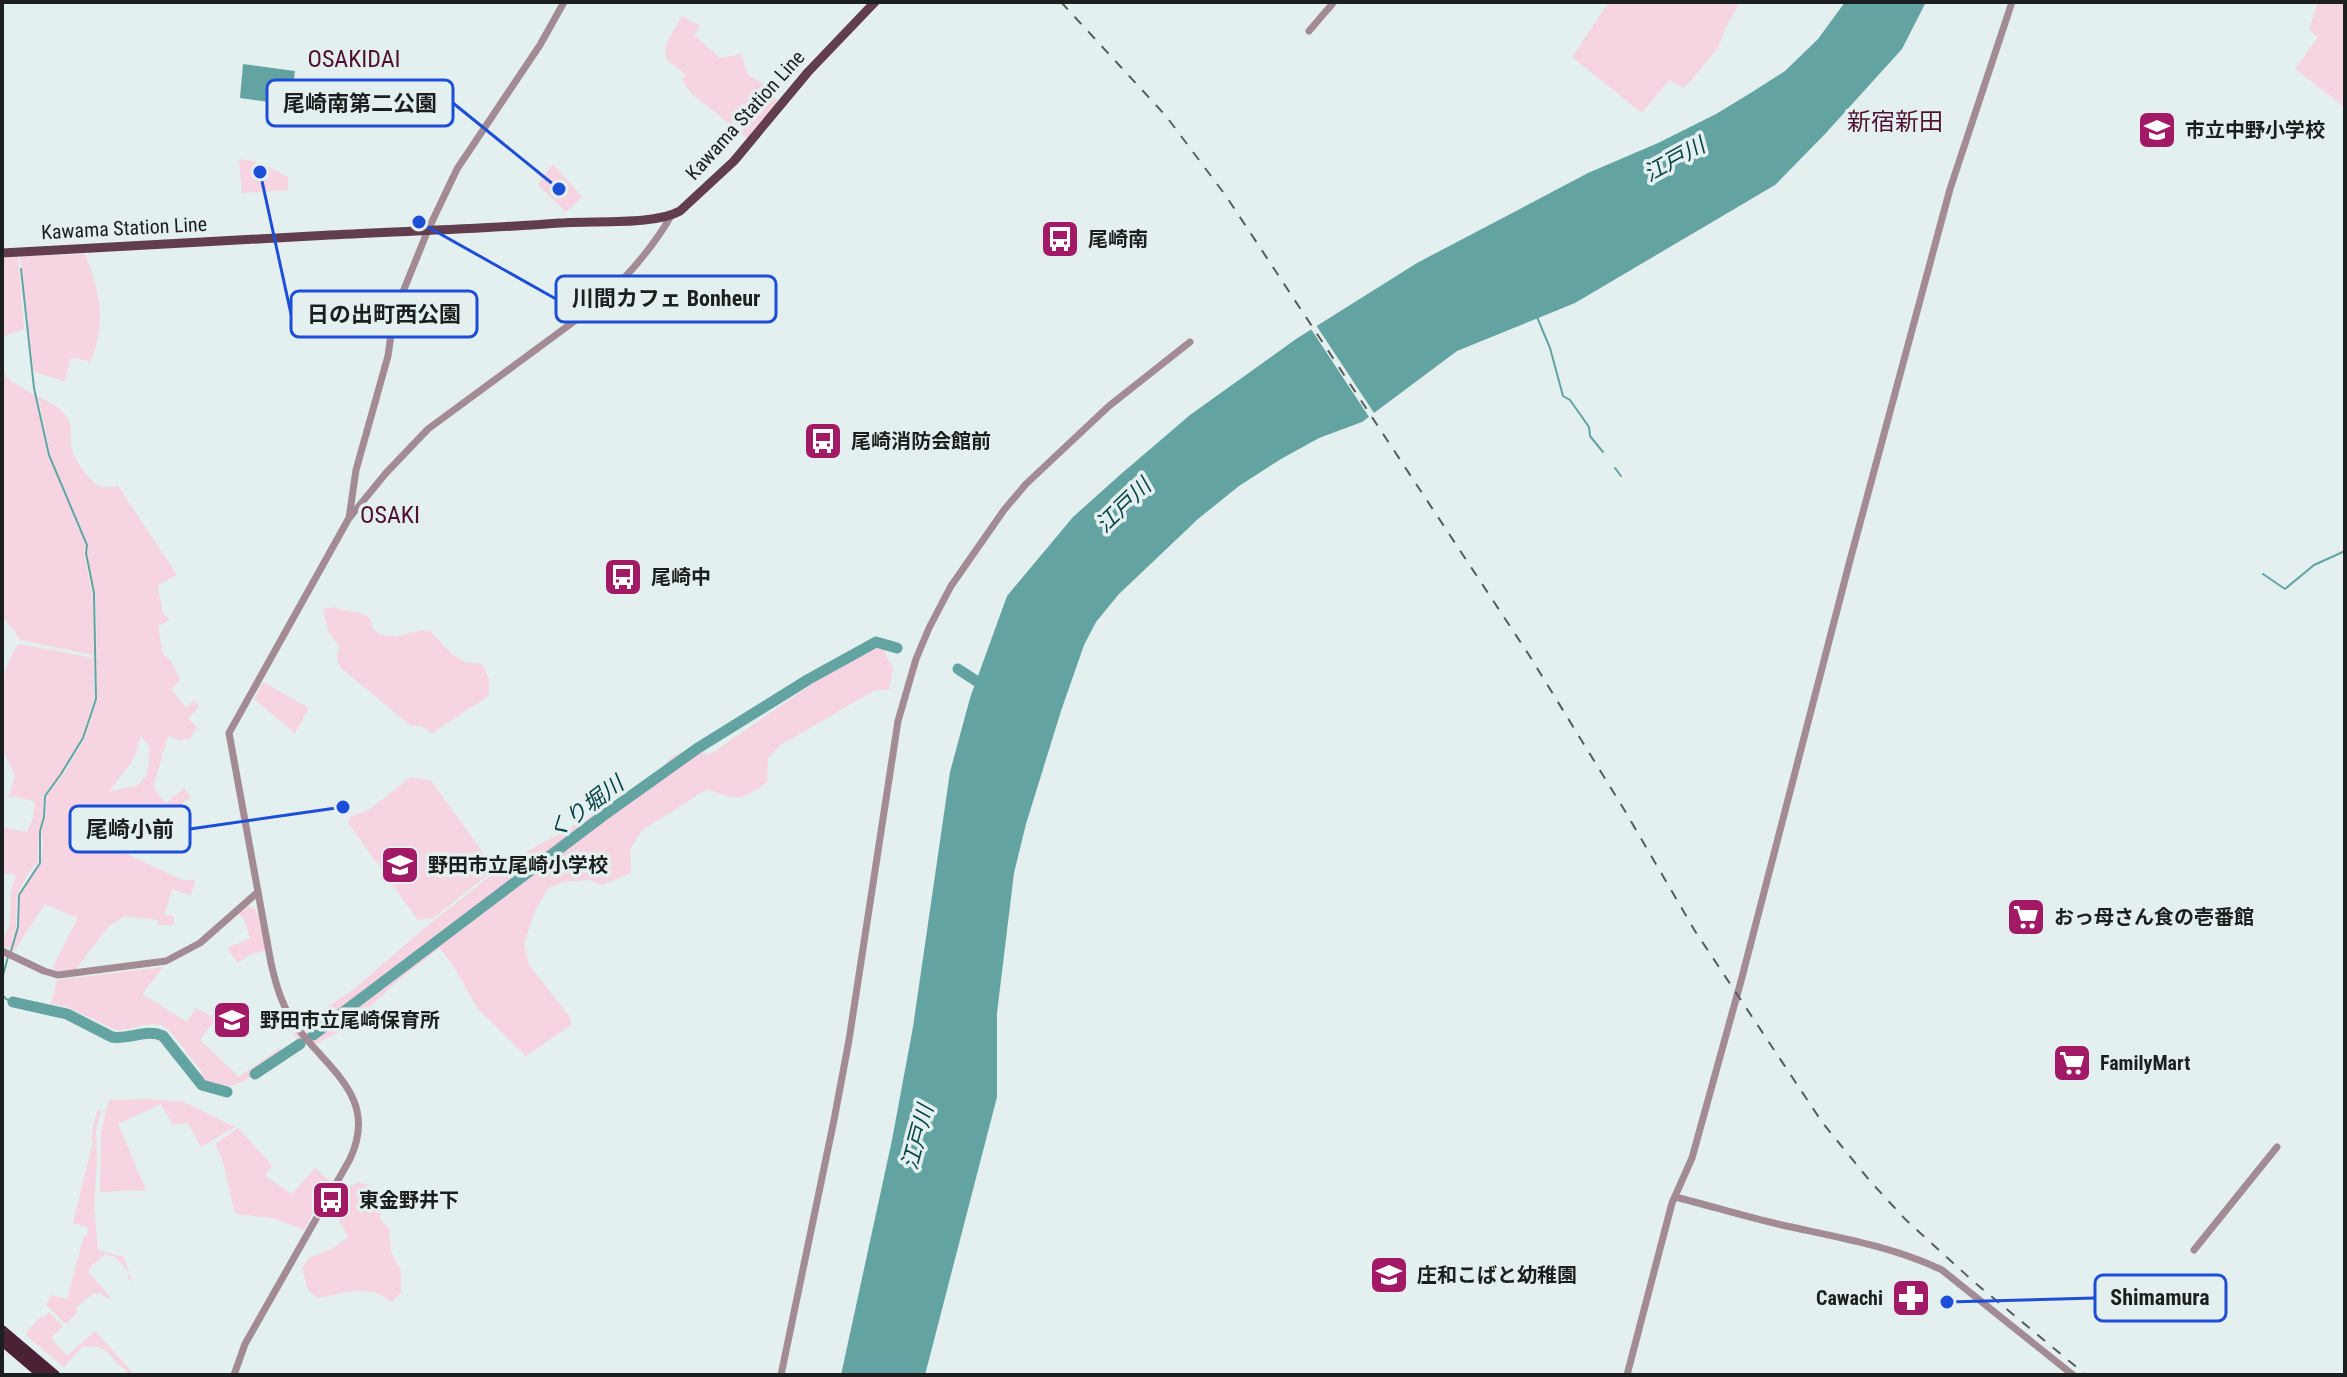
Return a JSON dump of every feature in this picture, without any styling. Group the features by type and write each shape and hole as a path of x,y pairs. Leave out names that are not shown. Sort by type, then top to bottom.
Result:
{"highway":[{"path":"2,1330 55,1375"},
{"path":"2,1341 42,1375"}],"main road":[{"name":"Kawama Station Line","path":"2,253 671,216 734,161 808,72 875,2"}],"street":[{"path":"349,518 356,470 388,356 394,314 428,230 457,169 540,45 564,2"},
{"path":"1309,31 1334,2"},
{"path":"1627,1375 1675,1197 1692,1158 1741,981 1950,189 2012,2"},
{"path":"234,1375 245,1344 356,1147 359,1122 354,1098 302,1033 279,994 229,733 349,518 386,473 428,429 599,303 620,282 671,216"},
{"path":"781,1375 846,1054 898,721 919,651 935,613 951,586 1026,484 1109,406 1190,342"},
{"path":"4,951 58,975 166,961 200,943 258,892"},
{"path":"2194,1250 2277,1147"},
{"path":"1675,1197 1870,1244 1930,1264 1942,1270 2073,1375"}],"shaded area":[{"path":"1609,2 1740,2 1718,48 1684,88 1669,80 1642,113 1572,57"},
{"path":"2318,2 2345,5 2345,103 2342,105 2295,69 2318,37 2309,29"},
{"path":"682,16 700,26 694,35 720,58 741,54 748,75 762,83 778,101 747,138 692,94 682,80 686,75 666,59 666,44"},
{"path":"239,159 258,163 288,177 288,190 242,193"},
{"path":"553,164 582,197 566,212 538,185"},
{"path":"85,254 98,295 98,334 90,362 71,357 65,381 34,372 20,256"},
{"path":"18,257 24,329 2,337 2,258"},
{"path":"2,371 10,381 35,395 48,457 86,541 84,552 93,599 94,699 82,738 43,796 38,862 17,894 16,927 10,949 2,946 9,924 11,893 16,875 2,873 2,827 27,832 35,802 14,796 9,798 15,775 2,749 2,681 8,663 20,644 92,658 93,655 20,640 2,617"},
{"path":"38,396 66,415 72,451 87,476 99,486 118,486 177,575 158,585 162,612 170,620 158,626 163,654 172,662 180,680 171,689 186,708 194,700 199,707 188,718 200,730 195,729 191,738 180,740 168,736 155,781 155,790 166,803 184,788 191,797 153,825 147,825 122,809 108,845 182,880 195,880 191,895 172,889 164,915 174,916 174,925 158,925 158,920 125,916 109,926 75,970 57,971 53,967 78,918 45,904 12,950 19,927 20,895 41,863 46,797 84,740 97,700 96,597 87,541 51,457","holes":["140,735 149,746 146,776 138,785 109,792 133,759"]},
{"path":"334,607 370,618 378,634 395,637 422,630 431,632 453,655 465,662 482,664 489,679 489,696 432,733 422,726 411,726 341,668 337,660 339,646 328,631 323,609"},
{"path":"872,643 882,648 893,668 889,690 875,690 779,746 768,758 767,782 751,793 733,797 707,789 641,831 630,850 631,873 602,885 589,880 563,882 548,888 535,911 524,944 529,965 570,1017 571,1025 526,1056 478,1009 440,948 401,978 349,1026 313,1046 300,1043 294,1034 308,1019 353,990 508,862 621,800 674,755 692,749 709,755"},
{"path":"263,682 309,708 295,733 254,699"},
{"path":"411,777 431,781 495,869 433,918 418,920 348,823 350,817 370,809"},
{"path":"247,906 260,915 267,950 249,955 238,963 227,948 250,938 244,919 239,914"},
{"path":"163,967 142,994 187,1022 196,1008 216,1019 200,1040 239,1077 280,1048 283,1053 242,1082 220,1087 197,1077 202,1072 162,1025 150,1024 118,1031 67,1007 51,1004 57,980"},
{"path":"109,1100 184,1102 235,1127 201,1147 188,1123 173,1125 161,1104 118,1124 146,1190 100,1192 101,1131"},
{"path":"97,1110 101,1111 96,1131 94,1204 98,1250 124,1257 132,1282 122,1264 106,1254 88,1269 110,1296 107,1299 100,1292 97,1295 95,1292 75,1308 78,1312 66,1324 46,1305 51,1295 67,1299 84,1236 87,1236 85,1226 73,1223 93,1142 91,1138"},
{"path":"238,1128 272,1165 265,1176 292,1194 315,1168 330,1181 304,1230 273,1218 236,1214 215,1144"},
{"path":"359,1182 375,1188 381,1205 380,1219 389,1228 391,1252 401,1271 401,1293 391,1302 374,1292 365,1291 317,1298 308,1290 302,1269 309,1258 334,1248 348,1237 335,1207 343,1191"},
{"path":"49,1312 63,1326 51,1338 67,1356 95,1331 132,1372 126,1375 127,1371 99,1347 82,1347 64,1367 27,1336 27,1331"}],"water":[{"name":"江戸川","path":"1845,2 1926,2 1902,49 1775,185 1575,303 1457,351 1362,422 1319,438 1239,486 1198,519 1119,594 1096,622 1084,645 1061,711 1014,873 997,1013 997,1097 925,1375 841,1375 913,1027 950,772 970,698 1007,596 1073,517 1121,474 1190,415 1296,339 1417,263 1588,173 1716,114 1749,94 1785,71 1818,39"},
{"path":"243,64 295,71 291,105 240,98"}],"pier":[{"path":"1314,322 1376,416 1371,420 1309,326"}],"waterway":[{"path":"11,951 18,927 19,895 40,863 45,796 83,738 96,699 94,593 87,545 49,455 34,388 21,269"},
{"path":"1537,317 1550,348 1563,396 1570,400 1589,427 1590,436 1603,452"},
{"path":"1615,468 1621,476"},
{"path":"2263,574 2285,589 2314,565 2345,551"},
{"name":"くり堀川","path":"313,1035 604,815 698,748 809,679 876,642 897,648"},
{"name":"くり堀川","path":"958,669 987,688"},
{"path":"2,979 8,957"},
{"path":"2,994 13,1002"},
{"name":"くり堀川","path":"13,1002 67,1014 112,1037 151,1033 163,1036 202,1085 227,1092"},
{"name":"くり堀川","path":"255,1074 300,1044"}],"railway":[{"path":"1061,2 1166,116 1226,196 1529,655 1695,931 1822,1122 1905,1219 1974,1282 2086,1375"}],"place":[{"name":"市立中野小学校","path":"2157,130"},
{"name":"日の出町西公園","path":"260,172"},
{"name":"尾崎南第二公園","path":"559,189"},
{"name":"川間カフェ Bonheur","path":"419,222"},
{"name":"尾崎南","path":"1060,239"},
{"name":"尾崎消防会館前","path":"823,441"},
{"name":"尾崎中","path":"623,577"},
{"name":"尾崎小前","path":"343,807"},
{"name":"野田市立尾崎小学校","path":"400,865"},
{"name":"おっ母さん食の壱番館","path":"2026,917"},
{"name":"野田市立尾崎保育所","path":"232,1020"},
{"name":"FamilyMart","path":"2072,1063"},
{"name":"東金野井下","path":"331,1200"},
{"name":"庄和こばと幼稚園","path":"1389,1275"},
{"name":"Cawachi","path":"1911,1298"},
{"name":"Shimamura","path":"1947,1302"}],"district":[{"name":"OSAKIDAI","path":"354,59"},
{"name":"新宿新田","path":"1895,122"},
{"name":"OSAKI","path":"390,515"}]}
